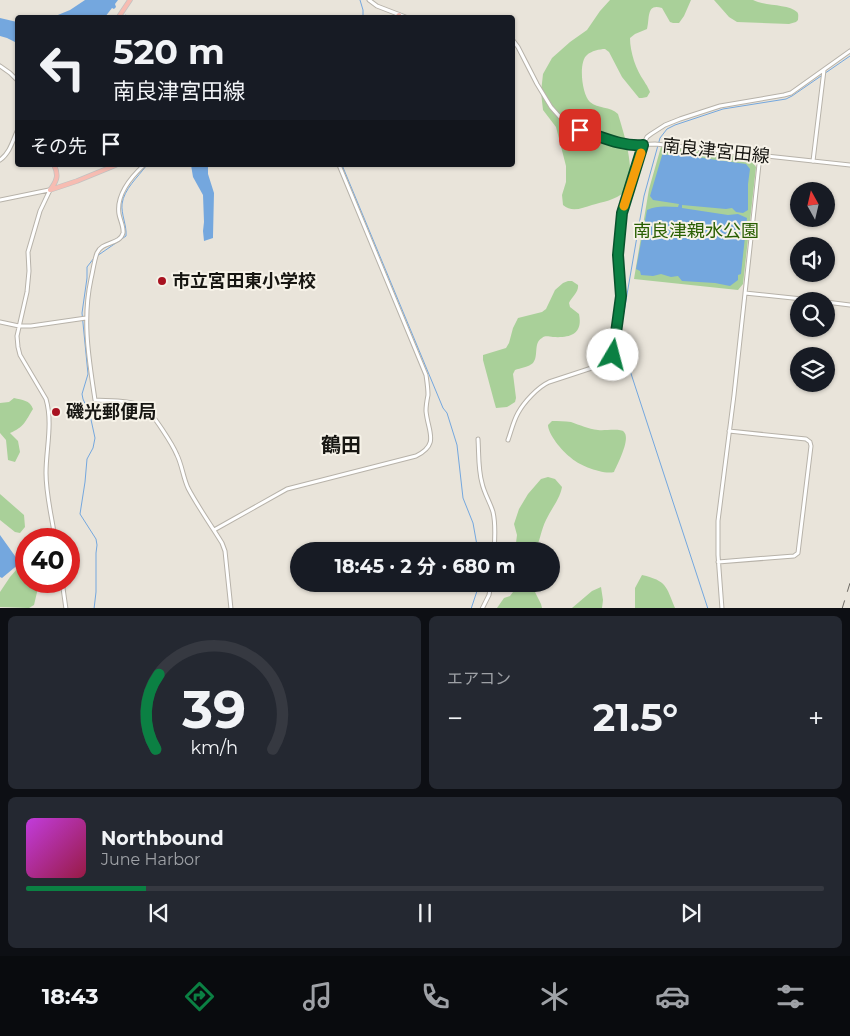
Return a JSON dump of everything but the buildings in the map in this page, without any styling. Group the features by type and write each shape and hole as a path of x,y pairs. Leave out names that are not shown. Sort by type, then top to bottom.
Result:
{"main road":[{"path":"120,15 130,0"},
{"path":"50,190 57,178 55,167"},
{"path":"50,190 111,167"}],"street":[{"path":"369,0 376,6 396,15"},
{"name":"南良津宮田線","path":"515,43 551,107 559,116 580,130 631,145 661,144 850,166"},
{"path":"508,440 515,418 521,408 542,386 612,361 621,296 618,255 622,213 643,145 647,138 672,122 720,106 791,93 850,50"},
{"path":"0,66 15,78"},
{"path":"814,161 824,69"},
{"path":"0,160 7,153 15,136"},
{"path":"722,608 718,562 718,521 760,156"},
{"path":"142,167 125,188 120,201 118,211 122,235 115,241 101,247 97,253 88,294 84,319 95,400 137,404 147,409 172,446 177,454 184,481 190,493 222,543 225,551 231,608"},
{"path":"214,530 287,489 416,456 427,449 431,440 426,410 428,393 426,375 339,167"},
{"path":"0,200 50,190"},
{"path":"50,190 40,212 28,252 27,292 17,331 17,341 20,355 46,399 48,407 46,472 54,528"},
{"path":"745,292 790,297"},
{"path":"835,303 850,305"},
{"path":"0,322 19,326 84,319"},
{"path":"718,562 794,556 798,553 811,446 810,442 806,440 729,431"},
{"path":"478,439 480,472 494,521 495,542"},
{"path":"482,608 489,592"},
{"path":"64,593 66,608"}],"green space":[{"path":"610,0 691,0 679,23 670,22 662,8 653,8 650,12 647,29 630,38 632,55 636,66 650,92 647,97 639,98 622,77 609,52 605,49 591,52 584,59 582,78 587,98 593,104 615,111 618,114 628,154 630,176 624,192 617,197 581,208 570,209 563,205 562,195 566,182 566,166 556,127 543,110 541,92 543,74 552,58 587,30"},
{"path":"714,0 753,0 793,9 797,12 798,20 789,24 737,22 729,17"},
{"name":"南良津親水公園","path":"661,147 749,158 756,167 743,284 738,290 634,279 649,189"},
{"path":"568,281 578,285 569,303 570,307 579,314 580,321 577,330 565,337 546,336 539,340 533,363 515,370 513,374 515,402 507,407 496,408 483,355 506,348 518,318 542,312 546,309 555,290"},
{"path":"14,398 28,402 33,409 26,421 10,433 18,441 20,452 15,462 8,460 6,440 0,433 0,403 9,402"},
{"path":"552,421 571,422 587,428 620,430 624,432 626,435 625,446 614,472 609,473 591,469 570,457 550,433 548,425"},
{"path":"548,477 555,479 562,487 561,491 544,524 539,542 516,542 517,535 514,524 519,509 528,494 541,479"},
{"path":"0,494 24,515 25,527 15,528 15,532 0,520"},
{"path":"15,571 15,593 37,593 34,605 29,608 0,607 0,592"},
{"path":"642,575 661,582 670,594 675,608 635,608 635,588"},
{"path":"601,587 602,608 572,608 592,591"},
{"path":"513,592 535,592 542,608 497,608 504,598 510,596"}],"water":[{"path":"85,0 118,0 115,4 116,7 112,8 107,15 58,15"},
{"path":"0,18 15,22 15,42 0,36"},
{"name":"南良津親水公園","path":"663,152 667,155 673,153 746,164 750,169 748,210 743,213 736,212 732,208 682,205 682,208 728,215 738,214 747,218 741,274 738,275 738,280 730,286 682,281 678,276 671,277 661,274 653,276 641,275 640,271 636,269 647,210 659,207 678,207 679,204 653,200 650,196"},
{"path":"191,167 208,167 208,174 214,193 213,238 204,241 203,195 193,177"},
{"path":"0,535 15,556 15,567 2,578 0,577"}],"waterway":[{"path":"360,0 363,15"},
{"path":"708,608 621,343 620,335 644,196 660,138 667,129 723,109 786,99 850,56"},
{"path":"97,256 126,236 122,208 123,199 125,193 145,167"},
{"path":"343,167 443,408 447,413 457,445 463,498 473,523 476,542"},
{"path":"94,258 87,267 82,313 88,374 82,394 90,415 95,438 93,448 87,459 80,514 96,539 97,545 94,608"},
{"path":"471,608 477,592"}],"railway":[{"path":"842,608 850,583"}],"slow traffic":[{"path":"624,206 641,153"}],"place":[{"name":"市立宮田東小学校","path":"162,281"},
{"name":"磯光郵便局","path":"56,412"}],"district":[{"name":"鶴田","path":"341,445"}],"route":[{"path":"580,130 620,143 637,146 643,145 622,213 618,255 621,302 613,355"}]}
